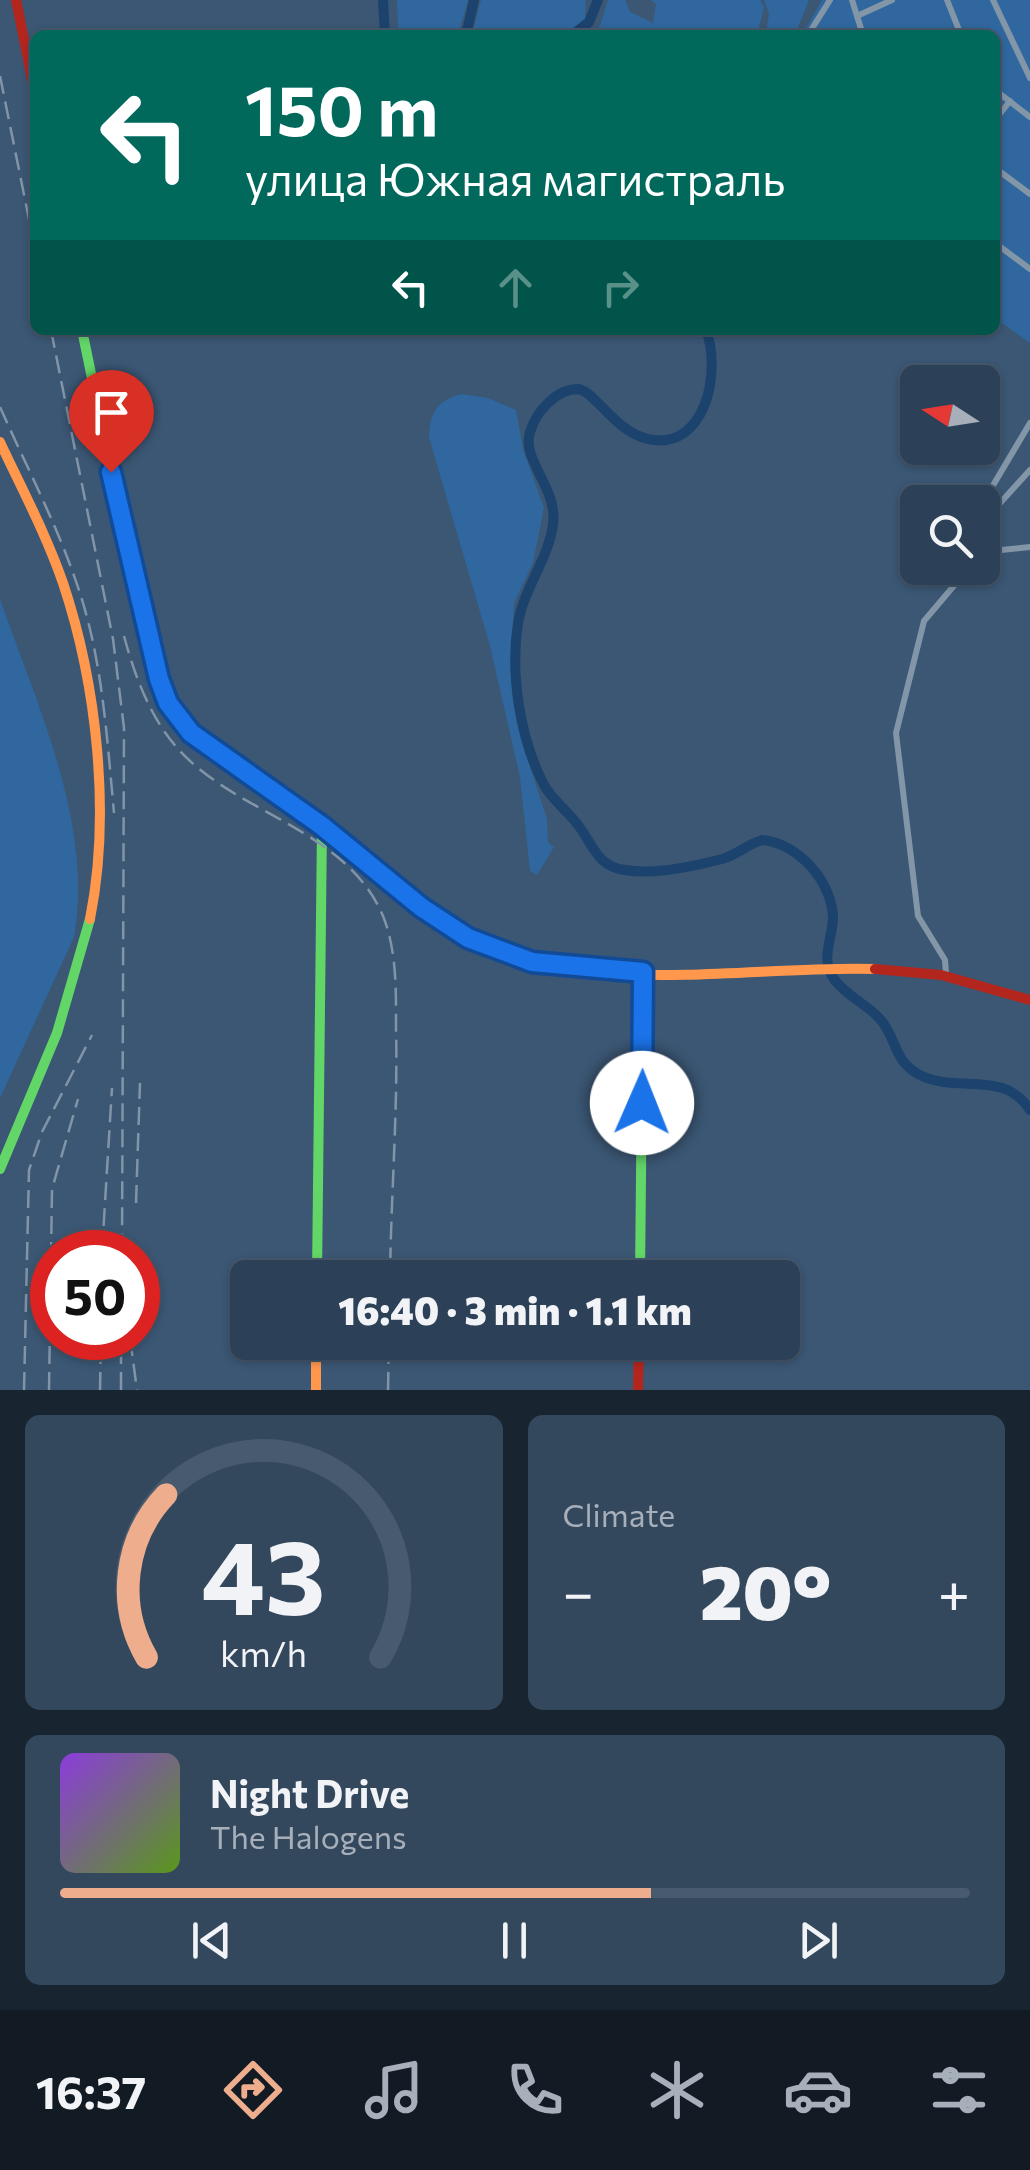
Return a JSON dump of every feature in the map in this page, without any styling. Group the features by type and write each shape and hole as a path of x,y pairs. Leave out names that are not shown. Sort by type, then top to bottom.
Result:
{"main road":[{"path":"16,0 30,69"},
{"path":"83,335 140,608 168,703 202,742 322,826 421,907 486,946 548,964 643,972 946,975 1030,1000"},
{"path":"0,442 56,567 73,616 94,772 98,844 94,903 78,974 0,1170"},
{"path":"317,1260 322,826"},
{"path":"640,1260 643,972"},
{"path":"316,1360 316,1390"},
{"path":"638,1390 639,1360"}],"street":[{"path":"811,30 830,0"},
{"path":"852,0 862,30"},
{"path":"858,16 892,0"},
{"path":"948,0 959,30"},
{"path":"993,0 1030,78"},
{"path":"1000,94 1030,118"},
{"path":"1000,114 1010,101"},
{"path":"1000,172 1030,194"},
{"path":"1000,247 1030,268"},
{"path":"993,485 1030,424"},
{"path":"1000,503 1030,470"},
{"path":"1000,550 1030,547"},
{"path":"946,975 945,960 918,916 896,733 924,621 955,585"}],"shaded area":[{"path":"397,0 468,0 459,30 398,28"},
{"path":"481,0 586,0 585,19 570,30 473,30"},
{"path":"608,0 625,0 630,12 653,23 656,4 651,0 760,0 764,7 758,30 596,30"},
{"path":"764,0 809,0 797,30 767,30 769,13"},
{"path":"822,0 1030,0 1030,343 1000,322 1000,30 805,30"},
{"path":"461,394 488,398 516,410 523,449 544,508 533,563 514,603 511,676 525,751 547,819 548,842 554,847 537,875 530,871 520,777 490,646 429,437 436,409"},
{"path":"0,599 58,765 76,851 78,894 74,937 0,1098"}],"waterway":[{"path":"383,0 385,30"},
{"path":"467,30 474,0"},
{"path":"579,30 589,22 598,0"},
{"path":"707,335 712,367 710,386 696,421 683,433 668,440 636,435 578,389 555,397 533,424 530,453 550,498 553,524 547,549 521,610 515,663 523,727 536,767 548,791 596,853 615,868 648,871 687,867 727,857 762,840 788,848 811,867 827,891 833,919 827,957 830,972 844,990 880,1019 904,1062 933,1080 1006,1090 1030,1110"}],"railway":[{"path":"0,76 30,224"},
{"path":"52,335 113,639 124,728 122,1230"},
{"path":"0,407 60,539 88,621 102,693 114,813"},
{"path":"124,636 145,697 180,751 231,792 318,842 344,863 366,887 383,916 393,957 396,1000 391,1260"},
{"path":"24,1390 29,1170 42,1132 92,1035"},
{"path":"136,1203 140,1083"},
{"path":"103,1230 112,1088"},
{"path":"49,1390 52,1189 78,1099"},
{"path":"100,1390 101,1360"},
{"path":"121,1360 121,1390"},
{"path":"133,1360 137,1390"},
{"path":"388,1390 389,1360"}],"traffic: fast":[{"path":"83,335 144,629 165,696"},
{"path":"317,1260 322,826"},
{"path":"0,1169 57,1033 90,919"},
{"path":"640,1260 643,972"}],"traffic: slow":[{"path":"0,442 63,583 85,664 100,793 90,919"},
{"path":"165,696 191,734 228,765 308,816 449,926 515,957 615,974 875,969"},
{"path":"316,1360 316,1390"}],"traffic: jam":[{"path":"16,0 30,69"},
{"path":"875,969 941,975 1030,1000"},
{"path":"638,1390 639,1360"}],"route":[{"path":"111,472 159,679 181,723 212,750 322,826 421,907 468,938 532,962 643,972 642,1103"}]}
